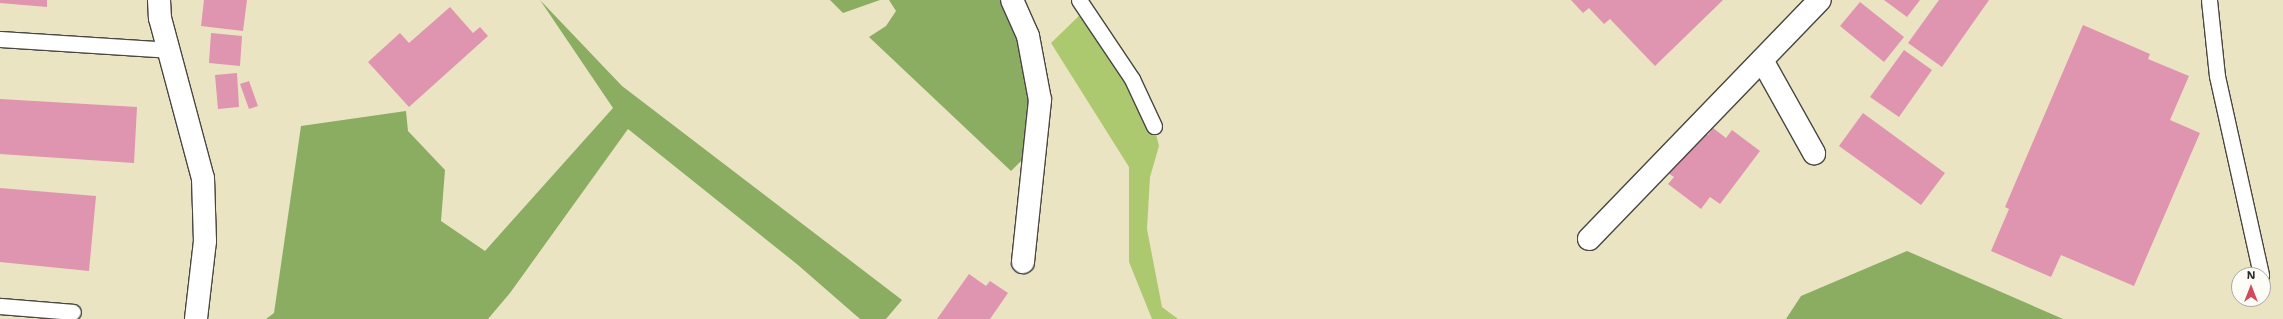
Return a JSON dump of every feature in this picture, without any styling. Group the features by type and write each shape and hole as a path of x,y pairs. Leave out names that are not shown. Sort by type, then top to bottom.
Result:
{"street":[{"path":"159,0 160,18 203,178 205,241 196,319"},
{"path":"1012,0 1028,36 1040,100 1023,262"},
{"path":"1589,239 1820,0"},
{"path":"1762,60 1814,153"}],"lane":[{"path":"1079,0 1132,79 1154,126"},
{"path":"2209,0 2217,76 2259,267"},
{"path":"0,39 168,50"},
{"path":"0,306 72,312"}],"green space":[{"path":"540,0 622,86 902,300 886,319 860,319 798,265 628,129 510,293 488,319 266,319 274,313 301,126 406,111 408,131 445,170 441,221 485,251 613,108"},
{"path":"830,0 880,0 843,13"},
{"path":"889,0 1012,0 1028,36 1035,147 1011,171 869,37 886,26 896,11"},
{"path":"1085,10 1154,126 1159,146 1150,177 1147,229 1162,307 1178,319 1152,319 1129,262 1129,167 1051,43"},
{"path":"1907,251 2063,319 1786,319 1801,296"}],"building":[{"path":"0,0 47,0 47,7 0,3"},
{"path":"204,0 247,0 243,31 201,26"},
{"path":"1571,0 1723,0 1655,66 1610,19 1604,24 1589,8 1583,13"},
{"path":"1884,0 1920,0 1907,17"},
{"path":"1939,0 1989,0 1942,67 1908,43"},
{"path":"1860,2 1904,37 1884,62 1840,26"},
{"path":"450,7 473,33 480,27 488,36 409,107 368,62 400,33 409,43"},
{"path":"2083,25 2150,54 2148,59 2189,76 2170,120 2200,133 2134,286 2061,255 2051,277 1991,251 2009,209 2005,207"},
{"path":"211,33 242,36 240,66 209,63"},
{"path":"1904,50 1932,70 1899,117 1870,97"},
{"path":"237,73 239,107 218,109 215,75"},
{"path":"249,81 258,106 249,109 240,84"},
{"path":"0,99 137,107 134,163 0,154"},
{"path":"1863,113 1945,173 1921,205 1839,146"},
{"path":"1713,128 1726,138 1732,130 1760,151 1720,204 1710,197 1701,209 1668,184 1674,177 1668,173 1701,129 1708,135"},
{"path":"0,188 96,196 89,271 0,262"},
{"path":"969,274 986,286 990,281 1008,293 990,319 937,319"}]}
